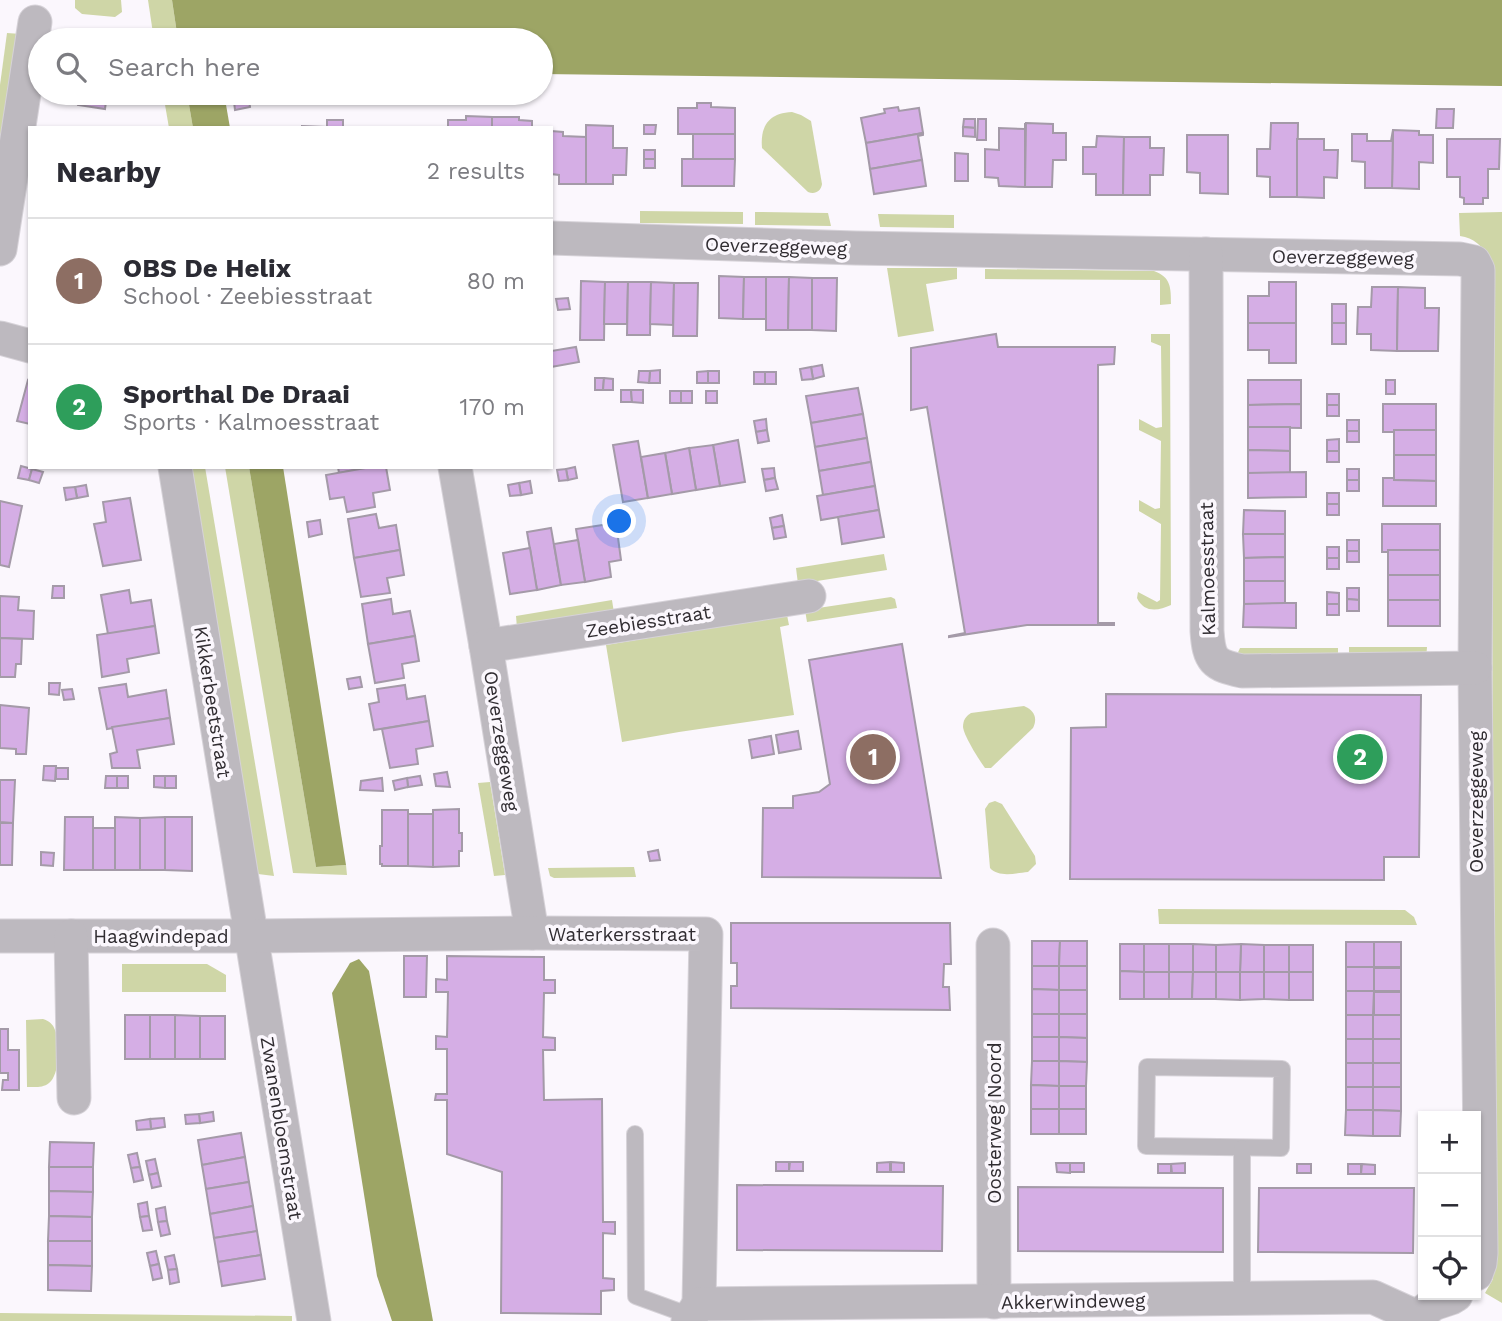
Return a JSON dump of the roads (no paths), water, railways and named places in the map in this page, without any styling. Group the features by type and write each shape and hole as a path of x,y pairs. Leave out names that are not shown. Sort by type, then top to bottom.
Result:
{"street":[{"path":"35,28 36,22"},
{"path":"0,248 28,72"},
{"name":"Oeverzeggeweg","path":"553,238 855,248 1461,259 1474,262 1478,270 1475,668 1481,1237"},
{"name":"Kalmoesstraat","path":"1206,254 1208,647 1213,660 1224,667 1242,671 1475,668"},
{"path":"0,338 28,345"},
{"name":"Kikkerbeetstraat","path":"175,469 251,936"},
{"name":"Oeverzeggeweg","path":"455,469 532,933"},
{"name":"Zeebiesstraat","path":"486,646 809,596"},
{"name":"Waterkersstraat","path":"251,936 706,934 693,1314"},
{"name":"Haagwindepad","path":"0,936 251,936"},
{"path":"71,936 74,1098"},
{"name":"Zwanenbloemstraat","path":"251,936 313,1321"},
{"name":"Oosterweg Noord","path":"993,945 994,1302"},
{"name":"Akkerwindeweg","path":"693,1314 994,1302 1373,1297 1417,1317 1433,1304 1445,1300"}],"lane":[{"path":"1147,1067 1282,1069 1281,1148 1242,1148 1146,1146 1147,1067"},
{"path":"635,1135 636,1296 693,1314"},
{"path":"1242,1148 1242,1299"}],"place":[{"name":"OBS De Helix","path":"873,757"},
{"name":"Sporthal De Draai","path":"1360,757"}]}
